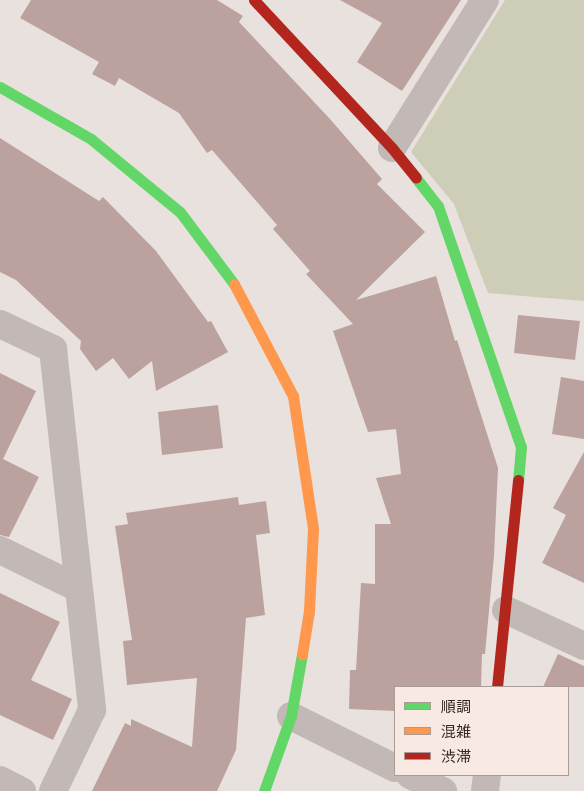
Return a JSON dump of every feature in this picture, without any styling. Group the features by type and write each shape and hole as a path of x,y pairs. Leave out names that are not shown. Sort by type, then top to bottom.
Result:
{"street":[{"path":"254,0 392,148 438,206 520,447 506,610 497,686"},
{"path":"392,148 485,0"},
{"path":"0,87 91,139 180,212 242,295 293,396 313,529 309,612 291,716 264,791"},
{"path":"0,324 53,349 92,710 53,791"},
{"path":"0,550 78,588"},
{"path":"506,610 584,646"},
{"path":"291,716 394,768"},
{"path":"412,776 443,791"},
{"path":"485,791 487,776"},
{"path":"0,780 22,791"}],"green space":[{"path":"505,0 584,0 584,301 488,293 454,204 411,152"}],"building":[{"path":"31,0 217,0 243,16 239,22 330,119 382,179 377,184 425,232 356,300 436,276 455,341 457,340 498,468 494,556 485,654 482,654 481,686 394,686 394,711 349,709 350,670 356,670 361,583 375,584 375,524 391,524 376,478 401,474 396,429 368,432 333,331 353,324 306,274 310,271 273,229 277,225 212,150 207,153 179,113 119,78 115,86 92,74 99,62 20,18"},
{"path":"340,0 461,0 402,91 357,62 382,23"},
{"path":"0,138 99,201 103,197 156,251 208,322 211,321 228,352 156,391 152,361 129,379 113,358 96,371 80,349 81,341 16,280 0,272"},
{"path":"518,315 580,321 575,360 514,353"},
{"path":"0,373 36,391 3,459 39,477 9,537 0,535"},
{"path":"561,377 584,381 584,439 552,434"},
{"path":"218,405 223,448 162,455 158,412"},
{"path":"584,452 584,583 542,563 566,515 553,508"},
{"path":"238,497 239,505 266,501 270,533 256,535 265,615 246,618 236,750 217,791 92,791 125,723 131,726 131,719 192,747 197,678 127,685 123,641 132,640 115,526 128,524 126,513"},
{"path":"0,593 60,622 31,680 72,699 53,740 0,715"},
{"path":"558,654 584,666 584,687 543,686"}],"traffic: fast":[{"path":"0,87 91,139 180,212 234,284"},
{"path":"416,178 438,206 521,447 518,480"},
{"path":"264,791 291,716 302,654"}],"traffic: slow":[{"path":"234,284 293,396 313,529 309,611 302,654"}],"traffic: jam":[{"path":"254,0 392,148 416,178"},
{"path":"497,686 518,480"}]}
